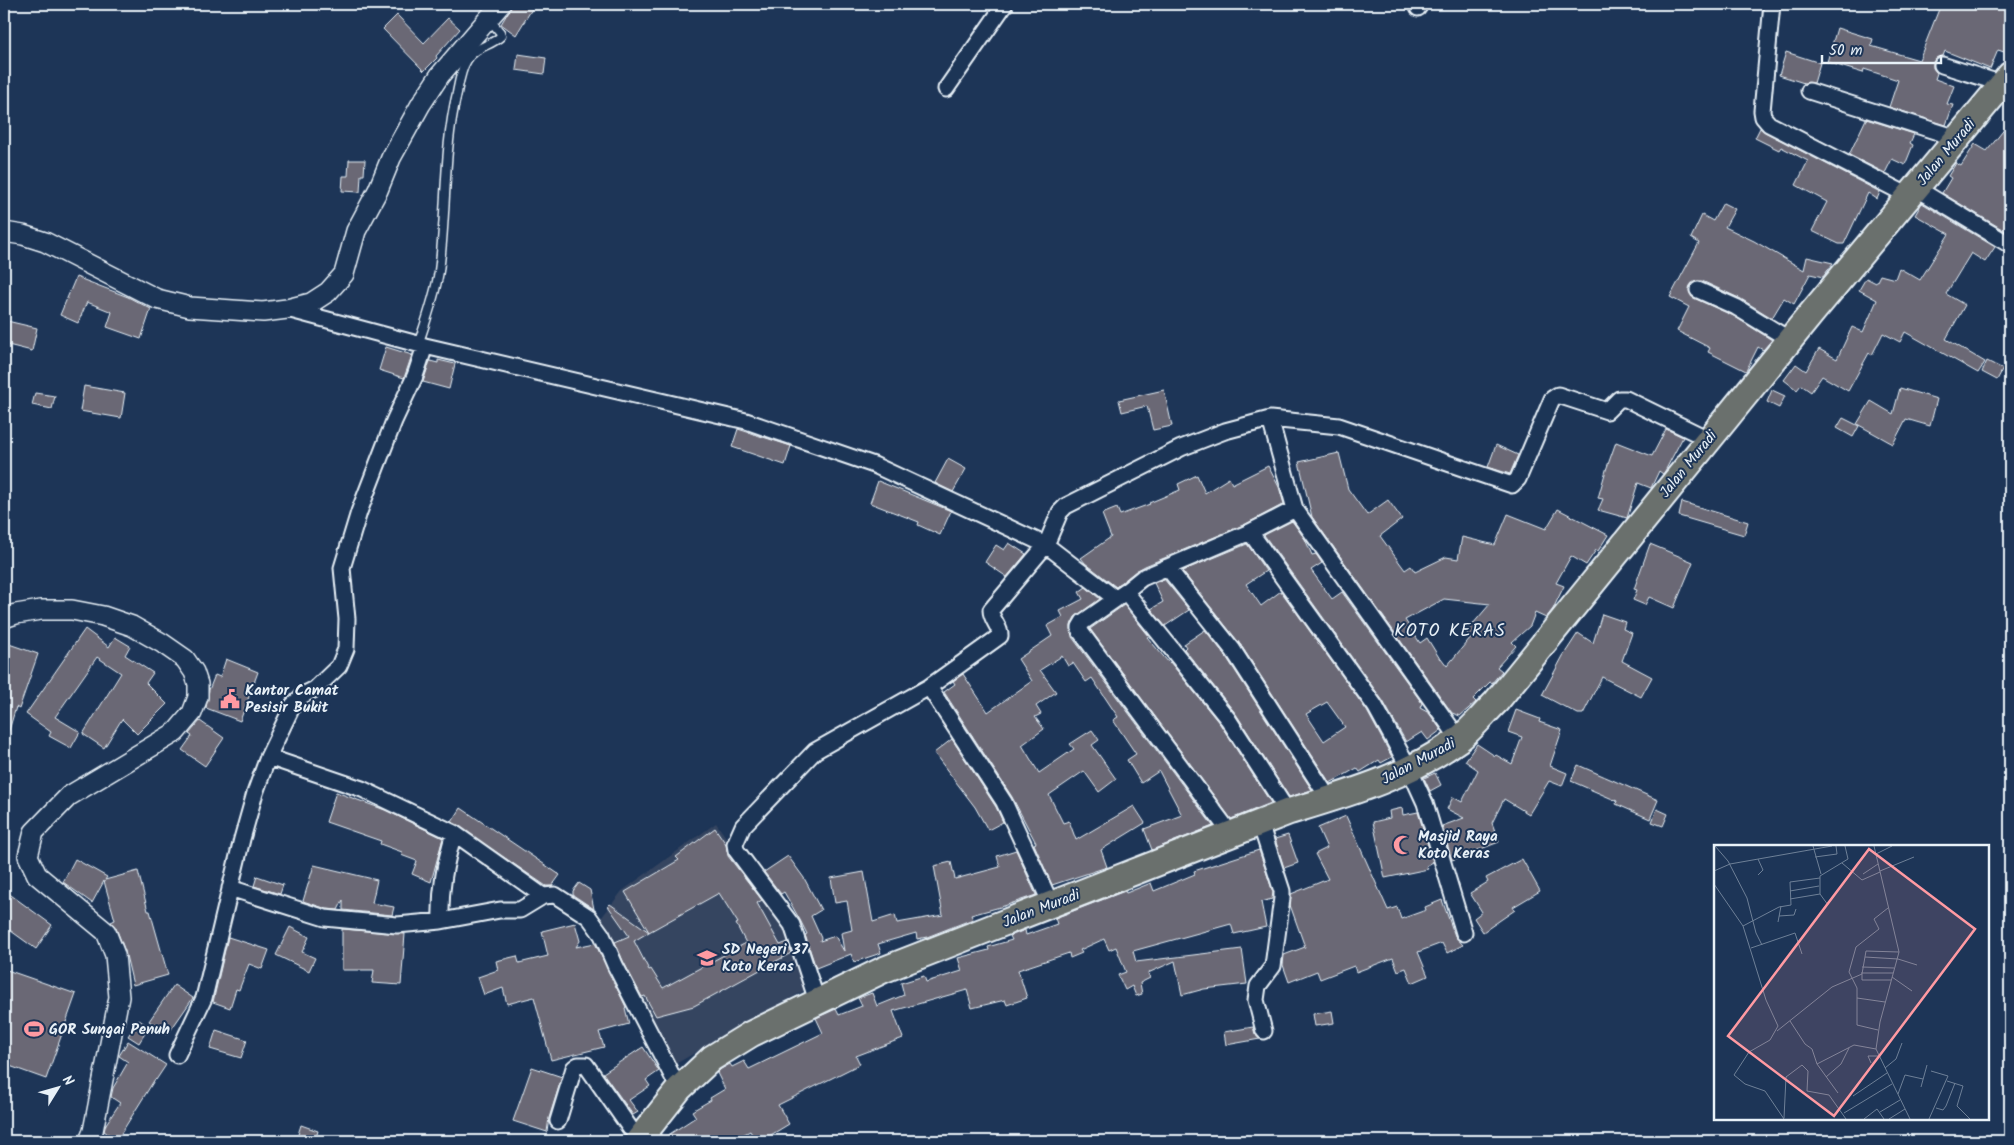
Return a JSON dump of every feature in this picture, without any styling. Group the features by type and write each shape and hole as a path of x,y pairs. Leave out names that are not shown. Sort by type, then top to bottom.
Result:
{"highway":[{"name":"Jalan Muradi","path":"639,1139 679,1088 712,1058 743,1038 817,1001 883,970 1230,834 1386,779 1436,754 1460,739 1496,702 1708,439 2007,80"}],"street":[{"path":"4,232 45,242 157,300 190,307 263,312 311,303 328,292 344,274 356,231 378,190 391,158 417,111 440,75 501,4"},
{"path":"946,89 1005,4"},
{"path":"1772,4 1762,111 1763,118 1769,124 1912,192 2010,245"},
{"path":"1942,65 2007,80"},
{"path":"1809,91 1957,138"},
{"path":"1698,290 1736,306 1790,340"},
{"path":"287,309 422,346 746,421 874,465 1046,545 1121,595 1228,719 1288,812"},
{"path":"177,1055 204,998 252,800 268,757 293,705 303,695 315,689 339,666 346,649 348,619 342,568 359,512 394,421 415,376 422,346"},
{"path":"817,1001 792,925 736,850 735,844 743,826 815,751 929,686 1000,636 1000,632 991,617 991,610 1046,545 1056,520 1066,506 1181,448 1225,431 1270,419 1339,426 1512,485 1518,479 1552,399 1558,395 1607,411 1619,399 1626,399 1708,439"},
{"path":"1270,419 1295,509 1460,739"},
{"path":"1230,834 1080,631 1080,626 1142,578 1250,532 1295,509"},
{"path":"1250,532 1375,706 1409,768 1426,803 1464,934"},
{"path":"1167,567 1233,650 1329,800"},
{"path":"4,618 41,610 72,610 103,616 125,623 162,642 186,659 194,672 198,684 198,697 192,713 176,732 69,796 34,832 28,856 37,875 106,932 115,955 119,997 93,1131 89,1141"},
{"path":"929,686 1004,802 1051,904"},
{"path":"268,757 362,789 454,833 543,896"},
{"path":"1260,823 1282,891 1273,966 1258,986 1256,1000 1264,1031"},
{"path":"442,920 441,894 444,870 454,833"},
{"path":"230,888 325,918 396,925 442,920 500,910 520,910 543,896 555,895 589,917 602,935 615,965 679,1088"},
{"path":"558,1121 574,1068 578,1065 586,1065 639,1139"}],"lane":[{"path":"422,346 439,272 446,169 454,106 462,71 467,59 478,48 500,36 500,32 489,18"}],"shaded area":[{"name":"SD Negeri 37 Koto Keras","path":"716,823 789,928 807,989 672,1066 598,922 622,891"}],"building":[{"path":"513,4 535,4 516,35 501,24"},
{"path":"1941,4 2010,4 2010,54 1998,50 1990,69 1945,51 1943,56 1936,58 1933,62 1933,68 1937,73 1935,79 1954,86 1947,104 1953,105 1946,125 1889,107 1898,80 1864,69 1863,73 1827,62 1837,28 1873,39 1871,46 1919,60"},
{"path":"397,15 424,43 448,18 460,29 424,71 383,29"},
{"path":"1786,52 1820,63 1814,83 1804,83 1779,75"},
{"path":"518,54 546,58 544,74 516,70"},
{"path":"1866,119 1914,134 1910,143 1913,145 1905,165 1892,159 1885,173 1849,155"},
{"path":"2010,122 2010,227 2007,232 1942,193 1951,178 1948,176 1956,163 1961,166 1975,144 1987,151"},
{"path":"1760,128 1880,192 1877,199 1868,193 1844,244 1839,244 1812,231 1827,202 1796,185 1808,161 1781,147 1779,150 1755,138"},
{"path":"349,160 365,160 364,175 361,175 360,192 342,191 343,176 348,176"},
{"path":"1723,203 1735,209 1725,227 1754,241 1804,270 1807,257 1833,263 1823,277 1810,274 1794,304 1784,298 1772,318 1741,299 1702,281 1697,281 1690,286 1689,291 1694,298 1732,315 1772,340 1763,350 1758,347 1746,371 1708,352 1710,348 1677,331 1689,307 1670,297 1699,243 1691,238 1702,215 1713,221"},
{"path":"1922,203 1995,247 1985,262 1971,253 1946,294 1965,305 1946,339 1985,362 1978,373 1905,332 1900,342 1883,333 1872,355 1869,353 1848,391 1822,376 1811,392 1801,385 1797,390 1784,380 1796,364 1806,371 1819,349 1837,359 1852,327 1863,332 1877,300 1859,290 1866,278 1876,283 1880,275 1895,279 1899,268 1920,280 1949,234 1915,215"},
{"path":"76,277 128,297 151,309 141,339 107,327 112,312 87,302 78,323 60,315"},
{"path":"7,321 37,328 32,351 4,344"},
{"path":"386,347 412,355 404,378 379,370"},
{"path":"438,360 455,364 449,389 423,382 430,361 438,363"},
{"path":"1987,361 2003,369 1997,380 1982,372"},
{"path":"84,386 125,393 121,418 80,411"},
{"path":"1900,388 1937,399 1930,426 1906,419 1893,444 1857,424 1871,401 1893,414"},
{"path":"1164,390 1172,426 1153,430 1147,406 1122,412 1119,400"},
{"path":"1772,390 1785,396 1779,408 1767,402"},
{"path":"35,393 55,396 52,409 32,405"},
{"path":"1843,418 1859,426 1853,437 1837,428"},
{"path":"738,429 791,446 785,465 732,447"},
{"path":"1666,429 1683,437 1665,471 1663,474 1659,471 1651,488 1638,483 1627,518 1598,510 1603,499 1598,498 1616,442 1652,456"},
{"path":"1496,445 1518,455 1510,474 1488,467"},
{"path":"1339,453 1348,489 1367,515 1388,500 1402,519 1380,536 1405,570 1411,566 1415,572 1446,557 1458,559 1462,537 1495,545 1508,514 1546,529 1558,509 1608,535 1586,565 1571,556 1556,583 1564,586 1553,609 1546,618 1535,613 1530,626 1512,642 1516,646 1497,667 1502,671 1492,683 1490,682 1473,699 1476,702 1460,716 1452,713 1312,517 1299,462","holes":["1444,599 1490,604 1466,632 1471,637 1447,666 1440,659 1427,638 1420,643 1405,620"]},
{"path":"948,459 966,469 953,492 935,483"},
{"path":"1268,466 1279,487 1284,504 1246,524 1145,566 1116,587 1081,558 1111,537 1102,514 1117,508 1120,515 1150,504 1180,490 1178,484 1197,475 1205,493 1229,478 1232,484"},
{"path":"878,481 951,511 940,535 918,525 919,522 870,503"},
{"path":"1682,502 1748,522 1744,535 1679,516"},
{"path":"1292,521 1305,539 1312,555 1316,554 1322,563 1311,570 1332,599 1342,592 1422,703 1420,708 1429,713 1441,730 1428,740 1422,732 1406,742 1383,701 1264,535"},
{"path":"1009,543 1026,554 1007,577 985,562 996,545 1004,550"},
{"path":"1247,544 1266,571 1246,584 1261,606 1281,591 1367,711 1392,757 1381,763 1379,760 1360,772 1357,768 1330,783 1240,644 1182,571","holes":["1327,702 1345,727 1324,741 1306,714"]},
{"path":"1650,544 1693,562 1674,608 1649,597 1645,605 1633,600 1637,590 1634,589"},
{"path":"1164,579 1189,610 1165,626 1151,609 1163,602 1154,583"},
{"path":"1086,587 1100,599 1075,617 1071,626 1072,637 1213,826 1152,850 1144,829 1182,815 1159,771 1141,783 1127,760 1136,754 1113,720 1118,717 1092,678 1086,682 1073,663 1068,666 1062,656 1040,670 1056,692 1036,706 1041,714 1035,717 1044,729 1022,745 1039,773 1074,749 1070,744 1092,730 1099,740 1092,745 1116,779 1099,792 1084,771 1049,795 1063,823 1069,821 1076,840 1134,806 1145,823 1101,850 1107,867 1052,885 1034,844 1036,843 1012,797 944,692 955,684 953,681 963,674 988,712 1032,681 1018,659 1052,636 1047,626 1063,617 1060,611 1083,599 1079,592"},
{"path":"1124,605 1149,636 1147,637 1170,662 1220,724 1271,803 1231,819 1090,629"},
{"path":"1602,614 1625,622 1623,629 1632,633 1622,661 1652,677 1641,697 1602,677 1583,714 1578,714 1542,695 1578,633 1593,643"},
{"path":"85,629 109,647 115,637 130,646 125,655 153,673 146,683 167,704 137,734 122,719 104,748 83,734 121,673 97,657 55,717 80,732 71,748 49,736 51,732 26,714"},
{"path":"1205,630 1225,655 1312,790 1289,797 1236,714 1184,649 1186,647 1184,644"},
{"path":"6,643 38,654 19,709 16,707 7,737 4,736 4,702 9,683 4,681 4,649"},
{"name":"Kantor Camat Pesisir Bukit","path":"226,659 258,672 240,721 206,708 209,690 215,675 220,677"},
{"path":"1516,710 1540,719 1539,722 1562,730 1550,766 1567,773 1562,786 1549,781 1529,814 1504,799 1492,823 1499,842 1452,860 1442,826 1464,818 1447,809 1453,797 1462,802 1478,770 1465,761 1477,744 1512,764 1522,737 1508,732"},
{"path":"200,721 224,738 205,766 182,750 192,736 189,734"},
{"path":"952,739 996,807 1003,822 988,830 975,807 934,753"},
{"path":"1578,765 1658,800 1650,819 1616,804 1617,801 1571,781"},
{"path":"1435,773 1441,785 1430,791 1424,778"},
{"path":"336,792 385,810 443,838 431,882 412,874 417,861 401,855 402,852 380,844 381,841 326,822"},
{"path":"461,808 560,875 552,886 546,886 452,822"},
{"name":"Masjid Raya Koto Keras","path":"1402,808 1403,815 1418,812 1433,862 1426,866 1428,869 1385,878 1373,822 1390,818 1389,811"},
{"path":"1657,809 1668,814 1663,826 1652,822"},
{"path":"1346,816 1388,910 1397,907 1401,919 1426,910 1425,907 1442,900 1455,936 1463,945 1447,953 1442,943 1418,952 1428,976 1412,983 1406,968 1398,971 1393,958 1356,972 1354,966 1320,979 1317,971 1289,982 1283,965 1284,955 1305,947 1290,905 1291,894 1328,879 1315,854 1327,848 1318,828"},
{"path":"715,828 726,844 728,856 762,900 757,903 780,945 788,942 791,953 694,1006 656,1016 645,996 642,997 623,961 615,942 629,936 608,906 610,904 649,932 625,892 679,860 676,857","holes":["719,893 738,923 736,924 746,943 663,988 651,969 649,970 634,941"]},
{"path":"1288,835 1298,863 1284,868 1275,839"},
{"path":"1016,850 1036,895 971,915 973,919 927,937 917,939 916,933 878,944 881,953 854,962 851,954 816,968 805,935 807,934 800,920 784,892 781,894 764,872 788,856 804,878 821,910 811,916 821,938 820,941 835,936 844,951 841,933 852,930 847,901 835,903 831,878 864,872 873,922 895,915 897,923 943,915 934,866 951,862 955,879 1000,867 997,856"},
{"path":"1259,850 1273,892 1272,899 1261,902 1266,927 1234,934 1231,924 1133,951 1136,962 1242,949 1247,984 1204,989 1182,995 1175,961 1148,973 1150,978 1140,983 1142,994 1136,996 1132,986 1125,990 1118,975 1126,972 1116,947 1109,950 1104,939 1080,950 1082,953 1070,958 1069,953 1018,970 1027,998 1007,1005 1005,1000 972,1008 967,990 893,1011 903,1038 856,1056 860,1064 778,1105 789,1124 761,1141 756,1141 750,1131 731,1141 659,1141 696,1117 692,1111 725,1089 717,1073 721,1069 730,1064 732,1067 744,1061 749,1069 823,1033 816,1018 836,1009 839,1015 862,1006 858,998 872,993 877,1006 904,995 901,983 924,976 926,982 962,971 958,958 989,950 988,947 1012,940 1010,936 1025,930 1026,935 1057,924 1055,918 1125,891 1126,893 1151,883 1154,891 1195,874 1194,871"},
{"path":"75,859 107,877 105,880 138,871 168,975 133,985 125,951 116,928 111,922 115,920 104,881 92,903 63,882"},
{"path":"1522,859 1540,891 1513,907 1515,910 1483,932 1474,918 1482,912 1470,893 1488,882 1486,878"},
{"path":"314,865 377,880 372,903 394,907 392,915 343,910 343,900 338,910 327,909 303,901"},
{"path":"257,876 283,885 280,894 254,886"},
{"path":"579,883 590,890 594,909 573,895 573,891"},
{"path":"4,890 52,925 36,949 4,926"},
{"path":"575,923 580,941 576,947 595,943 626,1007 629,1024 599,1032 604,1047 551,1060 534,997 507,1004 503,988 484,995 478,977 498,970 496,961 517,956 519,963 548,956 542,931"},
{"path":"290,927 309,937 302,952 315,958 309,971 276,955"},
{"path":"342,929 405,934 401,985 372,983 374,970 342,970"},
{"path":"228,937 269,950 262,969 249,964 239,990 236,989 230,1008 213,1002"},
{"name":"GOR Sungai Penuh","path":"4,969 76,994 46,1079 4,1064"},
{"path":"174,985 193,998 168,1034 149,1021"},
{"path":"1332,1011 1334,1023 1315,1026 1313,1014"},
{"path":"139,1020 149,1027 139,1043 128,1036"},
{"path":"1253,1027 1255,1034 1260,1039 1226,1045 1224,1032"},
{"path":"216,1030 247,1040 241,1058 210,1049"},
{"path":"128,1041 166,1065 155,1079 117,1140 104,1131 106,1124 120,1103 111,1097 113,1088 128,1062 119,1056"},
{"path":"643,1047 659,1071 646,1080 650,1086 629,1100 638,1112 633,1115 603,1073"},
{"path":"532,1067 562,1077 549,1118 547,1132 513,1121"},
{"path":"301,1125 318,1131 315,1141 296,1141"}],"place":[{"name":"Kantor Camat Pesisir Bukit","path":"230,699"},
{"name":"Masjid Raya Koto Keras","path":"1403,845"},
{"name":"SD Negeri 37 Koto Keras","path":"707,958"},
{"name":"GOR Sungai Penuh","path":"34,1029"}],"district":[{"name":"KOTO KERAS","path":"1450,630"}]}
